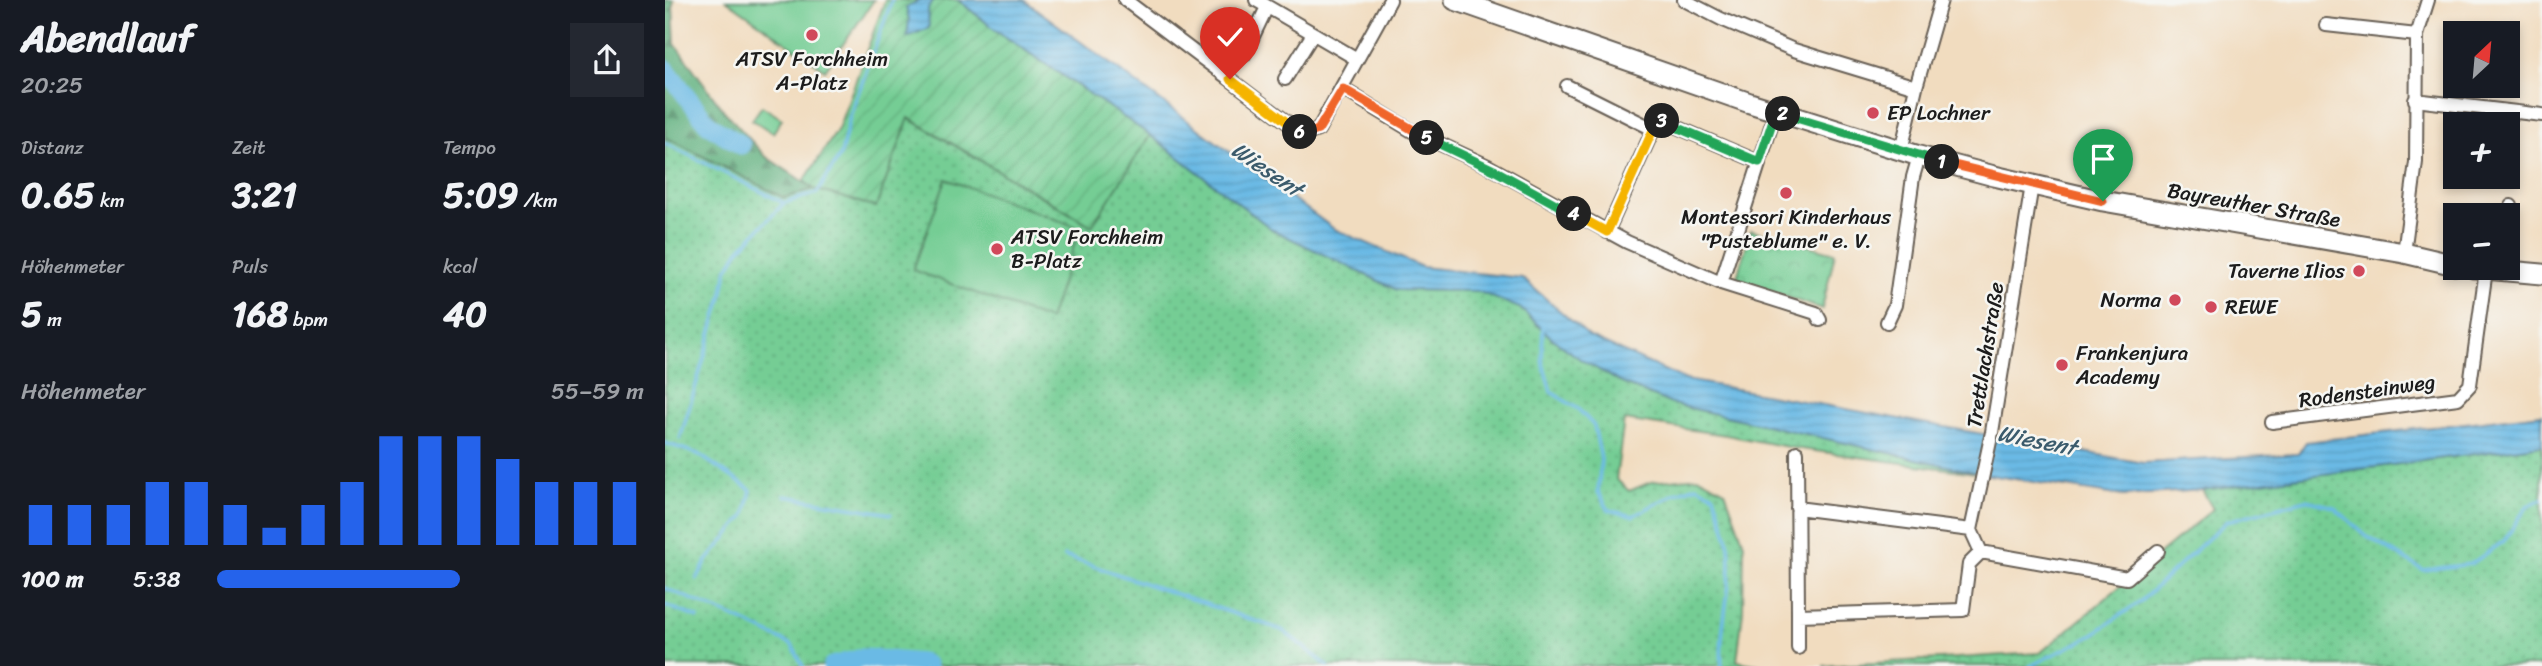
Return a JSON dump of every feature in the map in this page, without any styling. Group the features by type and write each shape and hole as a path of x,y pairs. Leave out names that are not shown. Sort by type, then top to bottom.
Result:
{"main road":[{"name":"Bayreuther Straße","path":"1455,0 1776,111 1910,154 2032,185 2159,212 2403,253 2443,262"},
{"path":"2520,272 2542,274"}],"street":[{"path":"1125,0 1304,135 1318,130 1390,0"},
{"path":"1684,0 1794,50 1916,87"},
{"path":"1887,322 1895,305 1913,177 1910,154 1916,87 1941,0"},
{"path":"2403,253 2416,162 2417,35 2428,0"},
{"path":"1244,55 1261,3 1357,59"},
{"path":"2326,25 2417,35"},
{"path":"1285,79 1313,34"},
{"path":"1567,86 1653,130"},
{"path":"1343,89 1412,131 1494,170 1607,232 1721,283 1816,313 1820,320"},
{"path":"2415,100 2542,115"},
{"path":"1721,283 1776,111"},
{"path":"1607,232 1658,119 1759,162"},
{"name":"Trettlachstraße","path":"1971,530 1982,483 2032,185"},
{"name":"Rodensteinweg","path":"2272,422 2458,398 2469,385 2479,280"},
{"path":"1797,452 1798,648"},
{"path":"1797,508 1971,530 1981,552"},
{"path":"1981,552 2127,578 2158,551"},
{"path":"1798,615 1963,610 1969,564 1981,552"}],"green space":[{"path":"665,0 674,0 675,44 725,112 765,156 814,189 784,198 665,137"},
{"name":"ATSV Forchheim A-Platz","path":"726,0 874,0 825,70"},
{"path":"885,0 958,0 997,31 1150,135 1092,226 909,118 876,207 814,189 804,181 838,129"},
{"path":"762,106 782,119 773,133 752,120"},
{"path":"908,118 1091,226 1150,135 1273,230 1397,290 1478,291 1520,308 1554,340 1580,359 1622,383 1672,404 1983,474 1793,448 1624,420 1616,479 1629,491 1651,482 1699,477 1725,491 1744,544 1743,611 1737,661 1764,666 927,666 922,663 665,666 665,137 784,198 814,189 876,207"},
{"name":"ATSV Forchheim B-Platz","path":"946,179 1080,228 1049,320 913,270"},
{"path":"1751,230 1835,253 1822,309 1736,280"},
{"path":"2542,445 2542,666 1823,666 2040,653 2213,509 2202,490"}],"water":[{"path":"919,0 934,0 928,8 929,28 907,37 909,19 906,8"},
{"path":"958,0 1024,0 1334,229 1422,267 1522,278 1590,337 1686,380 2143,463 2298,454 2306,442 2542,414 2542,445 2202,490 2123,496 1983,474 1672,404 1622,383 1580,359 1554,340 1520,308 1477,291 1397,290 1273,230 1150,135 997,31"}],"waterway":[{"path":"680,439 722,297 727,270 739,250 784,203 817,193 841,154 850,116 892,0"},
{"path":"665,68 708,124 741,145"},
{"path":"665,143 784,203"},
{"name":"Wiesent","path":"1543,325 1542,360 1551,392 1578,409 1594,426 1601,459 1598,492 1609,510 1633,516 1676,493 1697,486 1714,495 1727,534 1730,562 1722,636 1722,666"},
{"path":"665,443 698,454 751,490 745,515 706,562 697,579"},
{"path":"785,496 891,514"},
{"name":"Wiesent","path":"2030,666 2089,637 2142,600 2227,521 2306,500 2334,507 2366,536 2423,570 2471,564 2504,541 2527,506 2542,499"},
{"path":"1064,556 1282,630 1328,666"},
{"path":"665,588 792,645 803,666"},
{"path":"665,605 698,618"},
{"path":"832,666 863,658 922,663 927,666"}],"place":[{"name":"ATSV Forchheim A-Platz","path":"812,35"},
{"name":"EP Lochner","path":"1873,113"},
{"name":"Montessori Kinderhaus \"Pusteblume\" e. V.","path":"1786,193"},
{"name":"ATSV Forchheim B-Platz","path":"997,249"},
{"name":"Taverne Ilios","path":"2359,271"},
{"name":"Norma","path":"2175,300"},
{"name":"REWE","path":"2211,307"},
{"name":"Frankenjura Academy","path":"2062,365"}],"route":[{"path":"1230,79 1304,135 1318,130 1343,89 1412,131 1494,170 1607,232 1658,119 1759,162 1776,111 1919,156 2103,201"}]}
